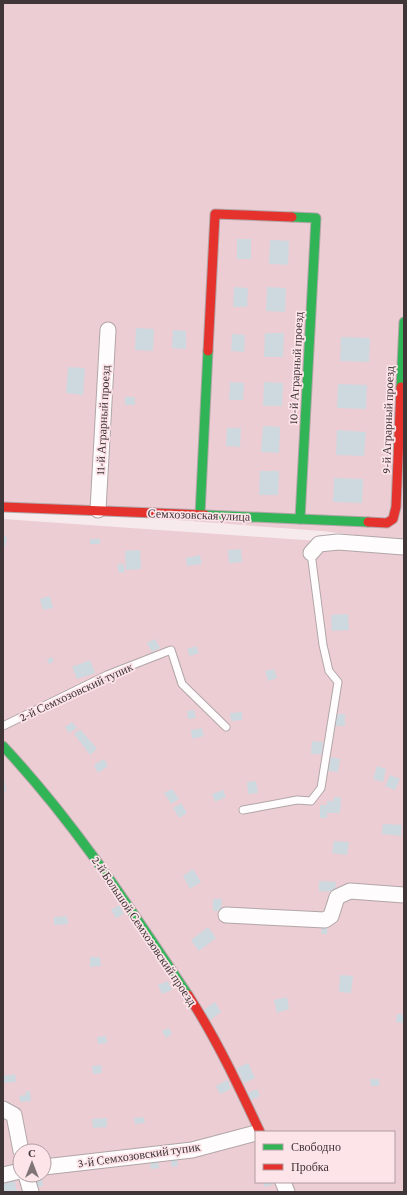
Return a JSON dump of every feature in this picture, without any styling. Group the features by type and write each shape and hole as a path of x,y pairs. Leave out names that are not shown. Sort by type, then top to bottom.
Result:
{"street":[{"name":"10-й Аграрный проезд","path":"200,515 215,214 316,218 300,519"},
{"name":"9-й Аграрный проезд","path":"393,519 396,507 404,322"},
{"name":"11-й Аграрный проезд","path":"98,510 108,330"},
{"name":"Семхозовская улица","path":"3,507 387,523 393,519"},
{"path":"311,553 319,544 338,542 404,547"},
{"name":"2-й Большой Семхозовский проезд","path":"3,746 36,781 80,836 135,916 202,1017 237,1082 260,1131"},
{"path":"226,915 325,920 331,916 337,897 350,891 404,895"},
{"path":"3,1109 14,1115 19,1143"},
{"name":"3-й Семхозовский тупик","path":"52,1166 192,1150 255,1133"}],"lane":[{"path":"243,810 297,800 311,801 321,788 338,682 329,671 323,645 311,553"},
{"name":"2-й Семхозовский тупик","path":"3,726 107,675 171,650 182,684 226,727"}],"shaded area":[{"path":"3,3 404,3 404,541 322,531 3,507"},
{"path":"3,519 404,547 404,1192 3,1192"}],"building":[{"path":"237,239 251,239 251,259 237,259"},
{"path":"270,240 289,241 288,265 269,264"},
{"path":"234,287 248,288 247,307 233,307"},
{"path":"267,287 286,288 285,312 266,311"},
{"path":"136,328 154,329 153,351 135,350"},
{"path":"173,330 186,331 186,349 172,348"},
{"path":"265,333 284,333 283,357 264,357"},
{"path":"232,334 245,335 244,352 231,351"},
{"path":"341,337 370,338 369,362 340,361"},
{"path":"68,367 85,368 83,395 66,393"},
{"path":"230,382 244,383 243,400 229,400"},
{"path":"264,382 283,383 282,406 263,406"},
{"path":"338,384 367,385 366,409 337,408"},
{"path":"125,397 135,397 135,405 125,405"},
{"path":"263,426 280,427 279,453 261,452"},
{"path":"227,428 241,428 240,447 226,446"},
{"path":"337,430 366,432 364,456 336,455"},
{"path":"260,471 279,471 278,495 259,495"},
{"path":"334,478 363,479 362,503 333,502"},
{"path":"3,536 7,537 5,547 3,547"},
{"path":"90,539 100,539 100,544 90,544"},
{"path":"241,549 242,562 229,563 228,550"},
{"path":"140,550 141,569 126,570 125,551"},
{"path":"200,555 202,564 187,566 186,558"},
{"path":"123,563 125,572 119,573 117,565"},
{"path":"50,596 53,608 43,610 40,599"},
{"path":"348,614 349,630 332,631 331,615"},
{"path":"155,639 160,648 152,652 147,643"},
{"path":"196,646 199,653 190,656 187,649"},
{"path":"52,657 54,661 49,664 47,660"},
{"path":"90,660 95,673 77,679 72,667"},
{"path":"274,669 277,678 268,681 265,671"},
{"path":"194,710 196,718 188,719 187,711"},
{"path":"242,712 242,720 231,721 230,713"},
{"path":"335,714 345,714 345,726 334,726"},
{"path":"72,722 77,728 69,733 65,727"},
{"path":"202,728 204,736 192,739 191,730"},
{"path":"80,729 97,749 90,755 74,734"},
{"path":"312,741 323,742 322,754 311,754"},
{"path":"331,757 340,759 338,772 328,771"},
{"path":"104,759 108,766 98,773 94,765"},
{"path":"377,766 386,769 383,782 373,779"},
{"path":"390,775 400,779 395,790 385,786"},
{"path":"3,781 5,781 6,791 3,791"},
{"path":"256,781 258,793 248,794 247,782"},
{"path":"172,789 179,799 171,804 164,793"},
{"path":"223,790 226,797 215,802 212,794"},
{"path":"334,797 341,797 340,813 327,813 327,818 320,818 320,805 327,805 327,801 334,801"},
{"path":"181,803 187,813 179,818 173,808"},
{"path":"383,824 402,825 401,836 382,834"},
{"path":"334,841 349,842 347,855 332,853"},
{"path":"193,869 201,882 190,889 183,876"},
{"path":"319,881 336,882 335,892 319,891"},
{"path":"213,899 222,899 221,911 213,911"},
{"path":"119,905 124,914 116,918 111,910"},
{"path":"67,916 68,924 54,925 54,917"},
{"path":"322,925 328,925 327,934 321,934"},
{"path":"208,927 216,938 199,951 191,940"},
{"path":"90,957 100,957 101,966 90,967"},
{"path":"340,975 353,976 351,993 339,992"},
{"path":"168,981 172,990 162,994 158,985"},
{"path":"287,997 289,1009 277,1013 274,1000"},
{"path":"215,1002 221,1012 210,1020 204,1010"},
{"path":"397,1014 404,1015 404,1023 396,1022"},
{"path":"169,1028 172,1034 166,1038 162,1031"},
{"path":"106,1036 107,1043 98,1044 97,1037"},
{"path":"248,1063 255,1078 244,1083 237,1068"},
{"path":"101,1065 102,1073 93,1074 92,1066"},
{"path":"15,1074 16,1082 3,1083 3,1076"},
{"path":"370,1079 379,1079 379,1086 371,1086"},
{"path":"227,1080 231,1089 220,1094 216,1086"},
{"path":"257,1089 260,1096 251,1100 248,1093"},
{"path":"30,1091 31,1101 20,1102 19,1096 26,1095 25,1092"},
{"path":"144,1117 145,1123 135,1124 134,1118"},
{"path":"107,1118 107,1127 93,1128 92,1119"},
{"path":"177,1157 178,1166 172,1167 170,1158"},
{"path":"158,1160 159,1168 151,1169 150,1161"},
{"path":"12,1178 12,1183 15,1183 17,1192 3,1192 3,1180"},
{"path":"36,1183 43,1183 43,1186 36,1187"},
{"path":"263,1183 274,1183 274,1184 264,1187"}],"traffic: fast":[{"path":"292,217 316,218 300,519"},
{"path":"401,387 404,322"},
{"path":"200,515 208,351"},
{"path":"205,515 368,522"},
{"path":"3,746 29,775 78,836 123,898 188,995"}],"traffic: jam":[{"path":"208,351 215,214 292,217"},
{"path":"368,522 387,523 393,519 396,507 401,387"},
{"path":"3,507 205,515"},
{"path":"188,995 235,1079 260,1131"}]}
